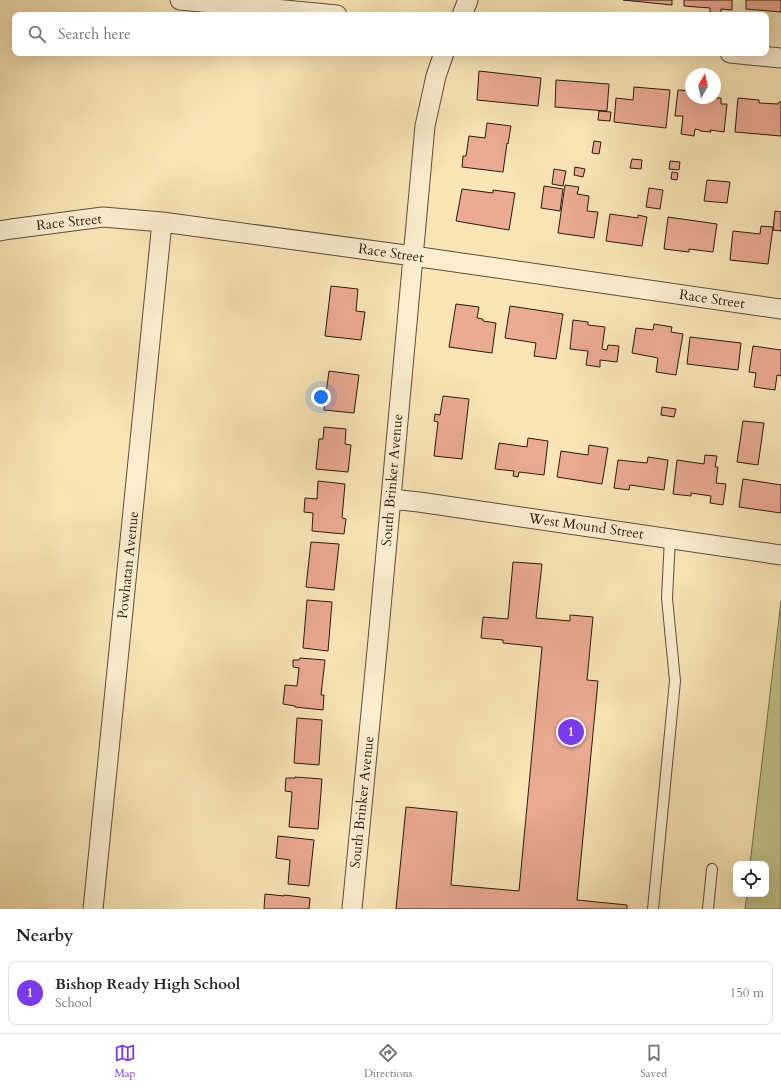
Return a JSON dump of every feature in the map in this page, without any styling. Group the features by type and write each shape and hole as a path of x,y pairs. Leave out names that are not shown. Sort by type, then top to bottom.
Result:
{"street":[{"path":"180,0 306,12"},
{"path":"463,12 468,0"},
{"name":"South Brinker Avenue","path":"352,909 425,126 436,76 443,56"},
{"path":"761,56 781,58"},
{"name":"Race Street","path":"0,231 103,217 162,222 413,256 781,310"},
{"name":"Powhatan Avenue","path":"93,909 162,222"},
{"name":"West Mound Street","path":"390,499 781,555"}],"lane":[{"path":"653,909 675,681 667,598 670,538"},
{"path":"708,909 712,869"}],"green space":[{"path":"781,601 781,909 745,909 747,897 769,897 769,861 750,861"}],"building":[{"path":"623,0 672,0 672,5"},
{"path":"684,0 732,0 732,10 721,9 721,12 710,12 710,8 684,6"},
{"path":"746,0 781,0 781,12 746,9"},
{"path":"479,71 541,78 538,106 477,100"},
{"path":"556,80 609,84 607,111 555,107"},
{"path":"634,87 670,90 666,128 614,122 616,98 633,100"},
{"path":"678,90 685,91 685,104 727,104 724,132 710,130 711,132 700,131 695,129 694,136 681,134 683,116 675,116"},
{"path":"738,98 759,100 759,103 778,104 781,102 781,136 735,132"},
{"path":"599,111 611,112 610,121 598,120"},
{"path":"487,123 511,126 503,172 462,167 463,156 466,156 469,136 485,138"},
{"path":"594,141 601,142 599,154 592,153"},
{"path":"632,159 642,160 641,169 630,168"},
{"path":"670,161 680,162 679,170 669,169"},
{"path":"575,167 585,169 583,177 574,175"},
{"path":"554,169 566,171 563,186 552,184"},
{"path":"672,172 678,173 677,180 671,179"},
{"path":"707,180 730,182 727,203 704,201"},
{"path":"565,185 579,187 577,194 589,196 587,211 598,212 594,238 558,233"},
{"path":"544,186 563,189 560,211 541,208"},
{"path":"649,188 663,190 660,209 646,207"},
{"path":"462,189 493,193 493,190 515,193 509,230 456,221"},
{"path":"775,211 781,212 781,231 773,230"},
{"path":"610,214 638,218 638,215 647,217 642,246 606,241"},
{"path":"668,217 717,224 713,252 689,249 689,252 664,249"},
{"path":"761,226 773,227 768,264 730,260 733,231 760,234"},
{"path":"331,286 358,289 356,311 365,312 361,340 325,336"},
{"path":"456,304 479,307 477,318 483,319 483,321 496,323 492,353 449,347"},
{"path":"510,306 563,314 556,359 534,356 536,343 505,338"},
{"path":"573,320 588,322 588,325 605,327 602,349 607,350 608,345 619,346 617,362 600,360 600,367 586,365 588,351 570,349"},
{"path":"654,324 672,327 671,332 683,334 676,375 656,372 658,358 632,353 636,328 653,330"},
{"path":"690,337 741,343 738,370 687,364"},
{"path":"753,346 781,350 781,376 777,375 775,390 754,387 756,373 749,372"},
{"path":"329,371 359,375 354,413 324,410"},
{"path":"443,396 469,399 462,459 434,456 438,422 434,421 435,414 440,415"},
{"path":"662,407 676,409 674,417 661,415"},
{"path":"743,421 764,423 758,465 737,462"},
{"path":"324,427 346,429 345,444 351,445 348,472 316,469 319,439 323,439"},
{"path":"528,438 548,441 544,475 519,472 518,477 513,476 514,471 495,469 499,443 527,447"},
{"path":"589,445 608,448 602,484 557,477 561,451 588,455"},
{"path":"705,455 717,456 715,467 718,467 716,483 726,484 723,505 710,503 711,496 691,493 691,496 673,494 677,460 704,464"},
{"path":"648,457 668,460 664,490 630,485 629,490 614,488 618,460 647,463"},
{"path":"743,479 781,485 781,513 739,507"},
{"path":"318,481 345,484 342,518 346,519 344,534 312,531 313,513 304,512 305,498 317,499"},
{"path":"311,542 339,544 334,590 306,587"},
{"path":"513,562 542,564 536,618 570,621 570,615 593,617 587,680 598,681 577,900 627,905 627,909 396,909 406,807 457,812 451,885 519,891 542,647 503,643 503,640 481,638 483,617 508,619"},
{"path":"307,600 332,602 328,651 303,648"},
{"path":"300,658 325,660 321,695 324,695 323,710 283,704 285,685 297,686 299,668 293,667 293,660 299,660"},
{"path":"297,718 322,720 319,765 294,763"},
{"path":"295,777 322,779 318,829 289,827 292,792 285,791 286,778"},
{"path":"278,836 314,840 309,886 288,884 290,860 276,858"},
{"path":"265,894 310,898 309,909 264,909"}],"place":[{"name":"Bishop Ready High School","path":"571,732"}]}
